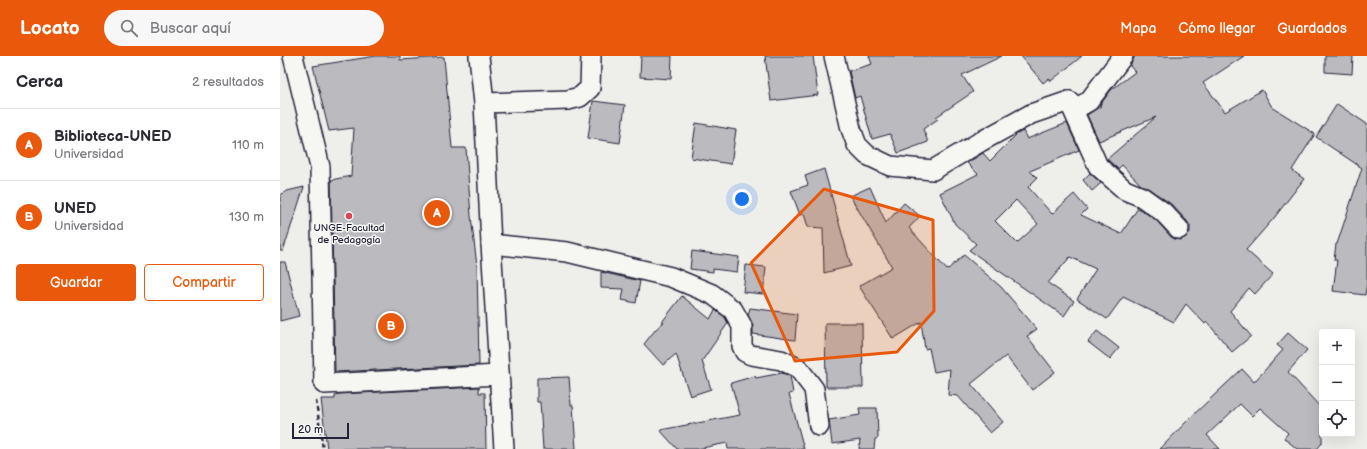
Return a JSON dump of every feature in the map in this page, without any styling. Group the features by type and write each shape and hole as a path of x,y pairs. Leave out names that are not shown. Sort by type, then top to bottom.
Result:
{"street":[{"path":"293,56 320,167 324,384 499,375"},
{"path":"479,56 484,103 504,449"},
{"path":"484,103 553,101 568,100 580,97 590,88 591,56"},
{"path":"834,56 851,129 857,145 867,155 890,166 933,170 1031,114 1070,101"},
{"path":"1070,101 1077,108 1089,101 1123,56"},
{"path":"1070,101 1098,166 1125,190 1142,197 1163,212 1179,229"},
{"path":"491,244 567,252 671,276 712,294 733,310 742,326 742,346 745,352 751,355 781,360 798,368 814,389 819,426"}],"path":[{"path":"316,398 323,449"}],"highlighted area":[{"path":"824,189 933,220 934,311 897,352 795,361 751,263"}],"building":[{"path":"376,56 400,56 400,60 444,57 452,148 466,148 471,216 477,266 479,365 335,372 331,180 351,176 354,128 329,131 313,66"},
{"path":"641,56 672,56 671,79 640,77"},
{"path":"765,56 813,56 818,95 771,101"},
{"path":"869,56 1002,56 962,75 973,92 936,117 938,119 923,129 928,142 898,153 890,134 872,139 860,96 855,98 849,71 872,64"},
{"path":"1021,56 1082,56 1051,81 1049,78 1043,83"},
{"path":"1135,56 1244,56 1203,83 1225,112 1262,90 1272,107 1315,134 1292,170 1304,179 1274,218 1246,250 1273,274 1255,294 1249,288 1230,311 1251,336 1232,352 1207,322 1205,324 1186,304 1174,322 1123,297 1107,319 1077,299 1096,269 1070,257 1048,283 1074,301 1064,316 969,250 976,244 955,224 940,193 978,174 967,163 983,153 990,161 1017,134 1023,131 1027,139 1067,123 1079,150 1030,171 1037,178 1028,187 1052,214 1074,194 1087,209 1081,215 1121,234 1138,208 1156,220 1171,237 1181,240 1186,237 1190,232 1190,226 1171,204 1148,188 1141,185 1122,165 1118,169 1107,159 1156,117 1099,141 1087,115 1101,106 1100,105 1111,90 1135,72 1130,66","holes":["1016,200 1038,224 1017,243 995,221"]},
{"path":"1325,56 1353,56 1352,74 1325,72"},
{"path":"593,101 625,105 620,143 588,138"},
{"path":"1337,104 1367,124 1367,283 1365,295 1333,291 1337,260 1334,260 1336,244 1362,168 1316,137"},
{"path":"696,123 736,130 731,164 691,158"},
{"path":"824,169 851,266 824,273 823,228 808,227 804,214 800,215 791,191 808,185 805,176"},
{"path":"1090,173 1101,183 1092,191 1083,180"},
{"path":"304,187 283,251 280,251 280,195 287,191"},
{"path":"870,187 886,223 904,203 920,216 909,228 947,270 964,255 1001,287 1037,329 1027,336 1055,372 1032,390 1006,356 971,384 1003,422 990,433 958,396 948,395 950,369 934,372 929,348 925,349 921,322 893,339 859,286 892,267 850,196"},
{"path":"692,251 739,257 737,272 713,269 713,272 690,269"},
{"path":"280,262 285,262 299,316 280,321"},
{"path":"746,265 766,267 763,294 743,292"},
{"path":"601,272 640,281 636,303 622,300 624,289 601,288"},
{"path":"682,296 710,319 715,310 725,317 728,323 702,361 711,389 690,396 676,354 663,365 644,344 656,329 664,322 662,322"},
{"path":"750,308 797,314 795,340 753,334 753,326 748,315"},
{"path":"825,323 862,323 863,387 826,387"},
{"path":"1097,331 1119,348 1110,359 1088,342"},
{"path":"1288,333 1307,350 1288,372 1319,406 1319,437 1322,437 1322,443 1317,449 1297,449 1284,438 1288,433 1260,408 1252,416 1240,404 1207,435 1220,449 1160,449 1189,419 1242,369 1254,382 1283,350 1277,345"},
{"path":"782,373 790,376 793,393 789,394 804,449 728,449 727,443 697,449 677,449 660,430 740,415 731,383 755,376 756,378"},
{"path":"569,377 571,405 573,405 576,449 543,449 540,402 537,402 537,378"},
{"path":"479,387 479,393 485,393 486,449 327,449 321,399 335,399 335,396 339,394"},
{"path":"859,408 877,408 878,438 875,439 874,449 859,449 860,440 832,444 829,420 860,415"}],"place":[{"name":"Biblioteca-UNED","path":"437,213"},
{"name":"UNGE-Facultad de Pedagogía","path":"349,216"},
{"name":"UNED","path":"391,326"}]}
